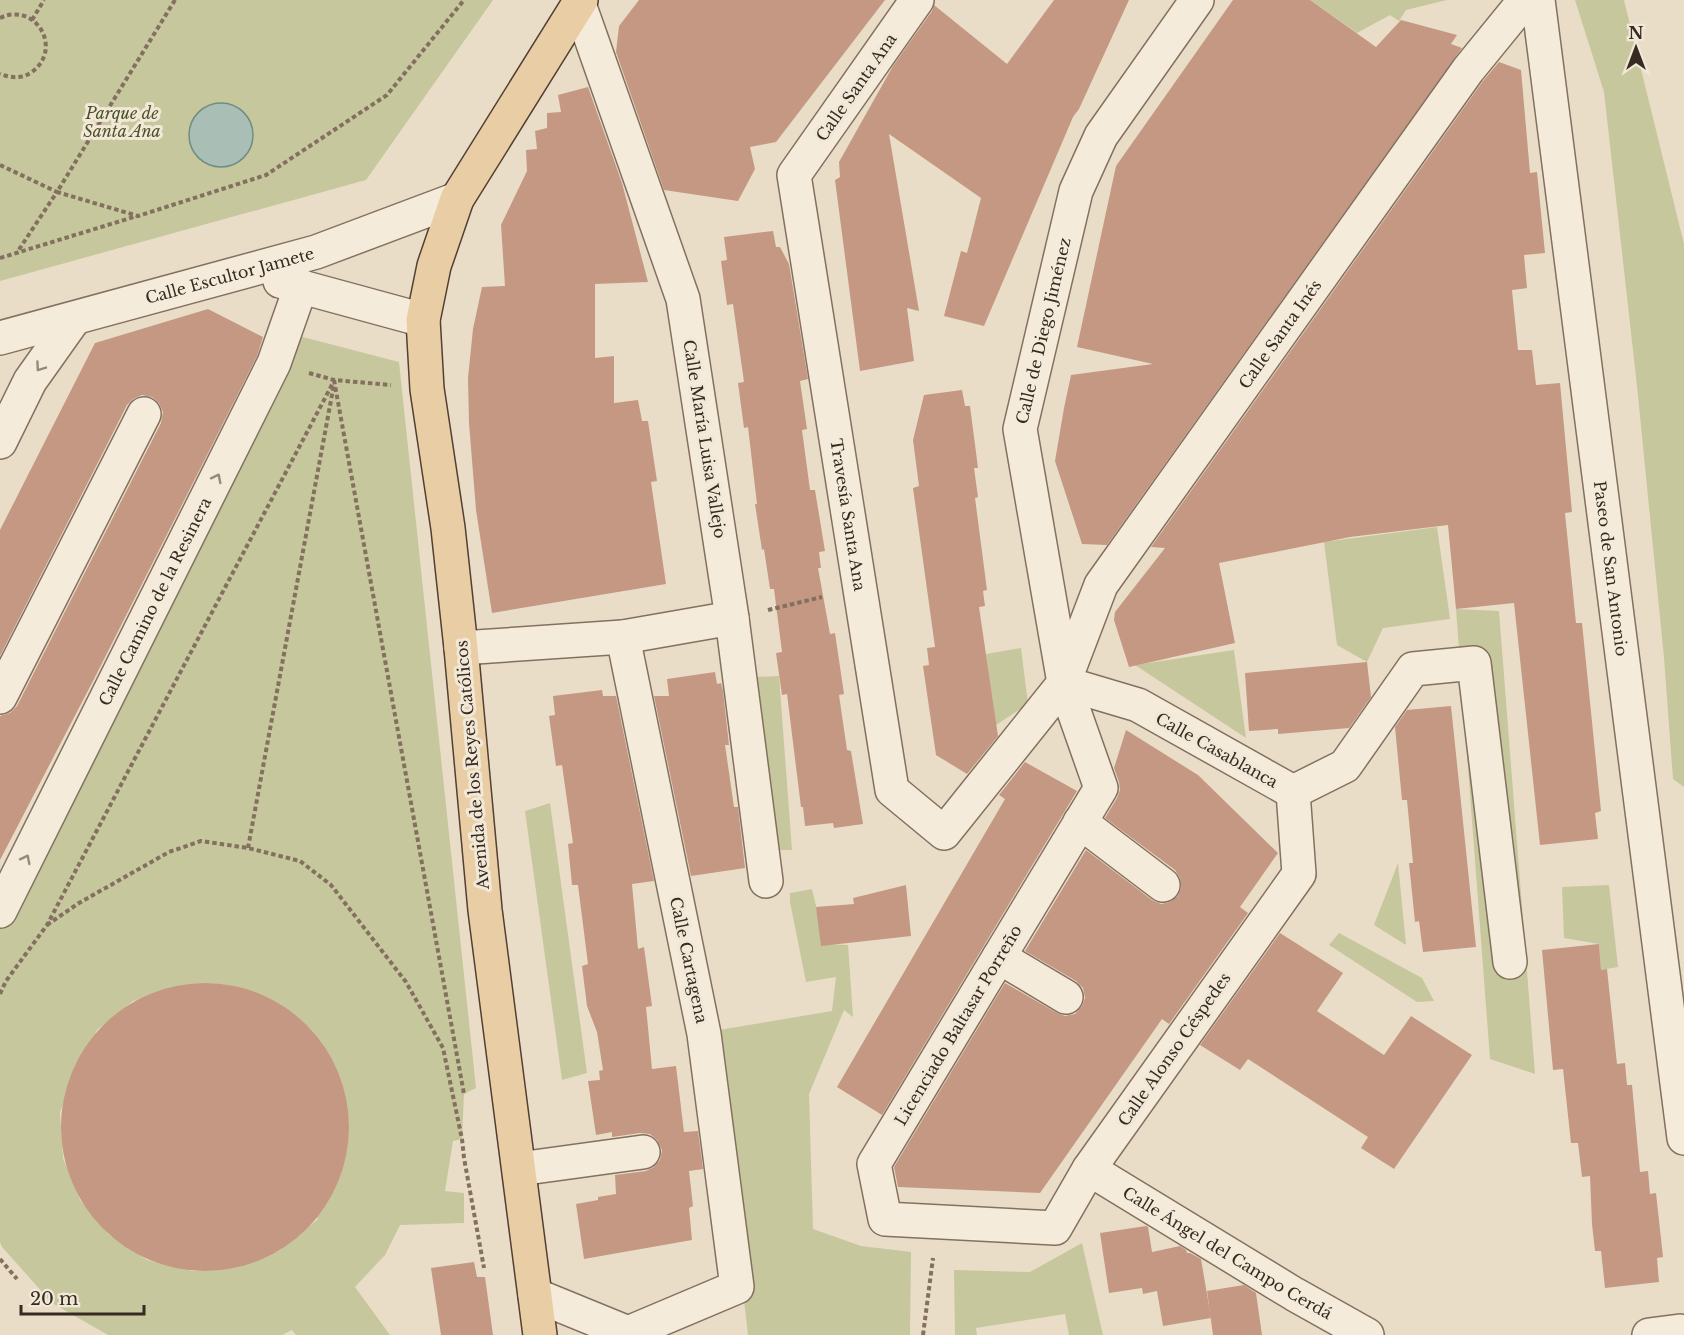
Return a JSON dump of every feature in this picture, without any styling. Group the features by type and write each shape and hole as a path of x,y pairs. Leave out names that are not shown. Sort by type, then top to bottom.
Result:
{"main road":[{"name":"Avenida de los Reyes Católicos","path":"540,1335 485,910 462,648 448,528 427,388 423,320 434,266 457,199 580,2"}],"street":[{"name":"Calle Santa Ana","path":"794,175 917,0"},
{"name":"Calle de Diego Jiménez","path":"1064,683 1020,429 1076,191 1101,136 1197,0"},
{"name":"Calle Santa Inés","path":"1064,683 1101,585 1468,70 1525,0"},
{"name":"Paseo de San Antonio","path":"1538,0 1684,1138"},
{"name":"Calle María Luisa Vallejo","path":"580,2 683,299 732,618 766,881"},
{"name":"Travesía Santa Ana","path":"794,175 892,790 944,833 1064,683"},
{"name":"Calle Escultor Jamete","path":"0,338 316,252 457,199"},
{"path":"243,272 423,320"},
{"name":"Calle Camino de la Resinera","path":"0,911 274,363 301,286"},
{"path":"0,442 30,381 74,319"},
{"path":"0,698 144,414"},
{"path":"462,648 623,637 732,618"},
{"name":"Calle Cartagena","path":"536,1295 628,1333 736,1287 705,1034 623,637"},
{"path":"1293,792 1345,766 1413,669 1474,663 1510,962"},
{"name":"Calle Casablanca","path":"1064,683 1138,705 1293,792 1299,874"},
{"name":"Licenciado Baltasar Porreño","path":"1055,1228 885,1219 874,1164 1101,788 1064,683"},
{"path":"1080,822 1163,885"},
{"name":"Calle Alonso Céspedes","path":"1055,1228 1089,1169 1299,874"},
{"path":"999,957 1066,997"},
{"path":"519,1169 643,1152"},
{"name":"Calle Ángel del Campo Cerdá","path":"1089,1169 1366,1335"}],"path":[{"path":"32,20 44,0"},
{"path":"17,253 175,0"},
{"path":"0,258 266,175 387,95 464,0"},
{"path":"0,18 17,14 30,18 45,35 47,46 45,57 39,67 28,75 14,78 0,74"},
{"path":"0,165 57,192 138,216"},
{"path":"274,363 334,380 427,388"},
{"path":"248,848 334,380"},
{"path":"0,994 6,981 47,925 334,380"},
{"path":"334,380 464,1094"},
{"path":"732,618 860,587"},
{"path":"47,925 79,903 169,852 201,842 248,848 300,861 331,885 406,982 443,1048 462,1139 484,1268"},
{"path":"923,1335 938,1221"},
{"path":"0,1259 17,1279"}],"green space":[{"name":"Parque de Santa Ana","path":"0,0 493,0 366,180 0,281"},
{"path":"1310,0 1447,0 1406,10 1399,21 1390,15 1357,33"},
{"path":"1575,0 1624,0 1684,244 1684,787 1673,779 1664,658 1637,386 1604,92"},
{"path":"299,336 399,362 476,1088 464,1094 462,1139 453,1141 445,1191 464,1193 464,1223 400,1225 385,1255 355,1287 390,1335 296,1335 292,1330 282,1335 108,1335 52,1303 0,1242 0,911","holes":["180,985 231,985 318,1219 279,1251 237,1268 192,1271 147,1260 109,1235 80,1200 63,1158 60,1112 97,1030 133,1001"]},
{"path":"1437,527 1450,619 1383,628 1367,662 1337,645 1324,542"},
{"path":"1456,609 1499,611 1535,1074 1490,1059"},
{"path":"1021,648 1028,704 996,725 986,654"},
{"path":"1234,650 1246,738 1135,665"},
{"path":"779,676 792,850 771,850 752,677"},
{"path":"550,803 587,1073 562,1080 525,811"},
{"path":"1398,863 1406,945 1374,925"},
{"path":"1609,885 1618,967 1601,970 1599,944 1564,938 1562,887"},
{"path":"812,889 825,944 848,945 853,1017 844,1010 809,1094 813,1229 861,1246 911,1252 910,1335 748,1335 713,1031 832,1011 836,977 806,982 790,902 790,893"},
{"path":"1339,933 1422,978 1434,1001 1417,1002 1329,945"},
{"path":"1082,1243 1103,1335 1069,1335 1065,1314 976,1328 977,1335 955,1335 954,1270 1030,1272"}],"sand":[{"path":"205,983 233,986 273,1000 296,1016 316,1036 338,1072 346,1099 349,1127 346,1155 332,1195 316,1218 296,1238 260,1260 233,1268 205,1271 177,1268 137,1254 114,1238 94,1218 72,1182 64,1155 61,1127 64,1099 78,1059 94,1036 114,1016 150,994 177,986"}],"shaded area":[{"path":"221,103 233,105 244,112 251,123 253,135 251,147 244,158 233,165 221,167 209,165 198,158 191,147 189,135 191,123 198,112 209,105"}],"building":[{"path":"639,0 885,0 776,142 750,147 755,169 738,201 664,190 616,52 619,26"},
{"path":"1054,0 1129,0 1079,109 1073,117 984,326 944,316 961,251 967,253 981,198 889,134 919,311 907,308 914,361 860,371 835,180 840,177 839,162 893,66 934,5 1007,64"},
{"path":"1233,0 1310,0 1376,47 1401,20 1457,35 1451,44 1462,48 1107,545 1082,544 1055,461 1071,375 1153,364 1077,347 1116,166"},
{"path":"1499,62 1521,70 1530,173 1537,172 1545,253 1524,255 1527,288 1512,290 1518,350 1532,350 1536,385 1560,383 1572,512 1565,513 1576,623 1582,623 1601,811 1595,813 1598,839 1540,845 1514,603 1456,609 1448,525 1350,537 1219,563 1235,643 1129,667 1114,620 1115,612 1165,548 1151,547 1483,81"},
{"path":"588,87 622,183 648,282 595,284 595,358 614,356 614,403 638,400 642,421 648,421 657,481 651,482 666,584 492,613 476,510 469,423 468,378 473,329 482,287 505,286 501,225 527,171 526,150 537,149 535,131 547,128 547,113 561,112 558,95"},
{"path":"773,231 776,247 780,247 789,264 808,379 800,381 807,429 802,430 810,490 815,490 825,551 819,552 821,568 818,568 830,634 835,633 844,694 839,695 847,750 851,751 863,824 834,828 833,823 805,826 803,807 801,807 787,694 782,695 776,653 782,652 774,589 770,589 764,549 762,550 748,427 744,428 738,383 744,382 733,304 727,305 721,261 727,260 724,237"},
{"path":"208,309 263,337 257,356 0,860 0,716 10,713 17,706 161,423 163,412 159,403 152,397 142,395 127,405 0,656 0,530 95,343"},
{"path":"962,390 965,406 970,406 978,468 974,468 978,497 975,498 987,590 983,591 985,606 979,607 998,736 967,774 936,755 923,666 929,665 927,648 935,647 913,488 919,486 913,440 924,395"},
{"path":"1367,662 1371,697 1349,728 1278,734 1278,729 1249,731 1245,673"},
{"path":"715,672 717,684 721,683 723,691 729,745 725,745 734,807 738,807 745,868 691,876 654,696 669,696 667,679"},
{"path":"602,690 603,696 616,696 654,881 632,884 638,949 644,947 652,1006 646,1007 652,1069 676,1066 684,1132 698,1131 703,1169 689,1171 693,1206 689,1208 692,1240 584,1259 576,1204 616,1194 615,1175 646,1171 654,1167 660,1160 662,1150 657,1140 650,1134 612,1137 612,1132 596,1135 588,1081 600,1080 599,1071 603,1070 597,1032 587,1006 582,966 588,964 578,885 572,885 568,844 573,843 562,765 556,766 549,716 555,715 553,696"},
{"path":"1451,706 1476,947 1423,952 1419,921 1415,922 1409,863 1413,863 1407,800 1402,800 1395,727 1407,710"},
{"path":"1126,730 1198,775 1278,853 1240,907 1248,913 1169,1024 1162,1019 1040,1193 898,1187 894,1167 1005,983 1065,1016 1075,1014 1082,1006 1085,998 1083,988 1076,981 1025,951 1086,850 1152,900 1161,904 1170,902 1178,896 1181,888 1180,878 1175,870 1105,818 1120,790 1114,768"},
{"path":"1025,762 1077,791 882,1115 837,1087 1005,799 999,795"},
{"path":"906,885 911,936 821,946 816,907 854,904 853,898"},
{"path":"1280,933 1343,973 1317,1011 1384,1055 1411,1016 1472,1055 1394,1169 1361,1148 1368,1137 1248,1059 1240,1070 1200,1045"},
{"path":"1599,944 1601,970 1607,969 1617,1064 1625,1063 1627,1085 1632,1085 1640,1172 1648,1171 1650,1194 1656,1193 1663,1257 1657,1258 1659,1282 1605,1288 1601,1251 1595,1251 1590,1176 1582,1177 1578,1143 1571,1143 1563,1069 1553,1070 1542,950"},
{"path":"205,983 233,986 273,1000 296,1016 316,1036 338,1072 346,1099 349,1127 346,1155 332,1195 316,1218 296,1238 260,1260 233,1268 205,1271 177,1268 137,1254 114,1238 94,1218 72,1182 64,1155 61,1127 64,1099 78,1059 94,1036 114,1016 150,994 177,986"},
{"path":"1146,1226 1152,1252 1180,1246 1187,1253 1201,1259 1211,1318 1163,1326 1157,1291 1143,1294 1142,1288 1109,1293 1100,1233"},
{"path":"474,1262 477,1277 485,1277 493,1335 441,1335 431,1268"},
{"path":"1244,1285 1256,1293 1262,1335 1213,1335 1207,1291"}]}
